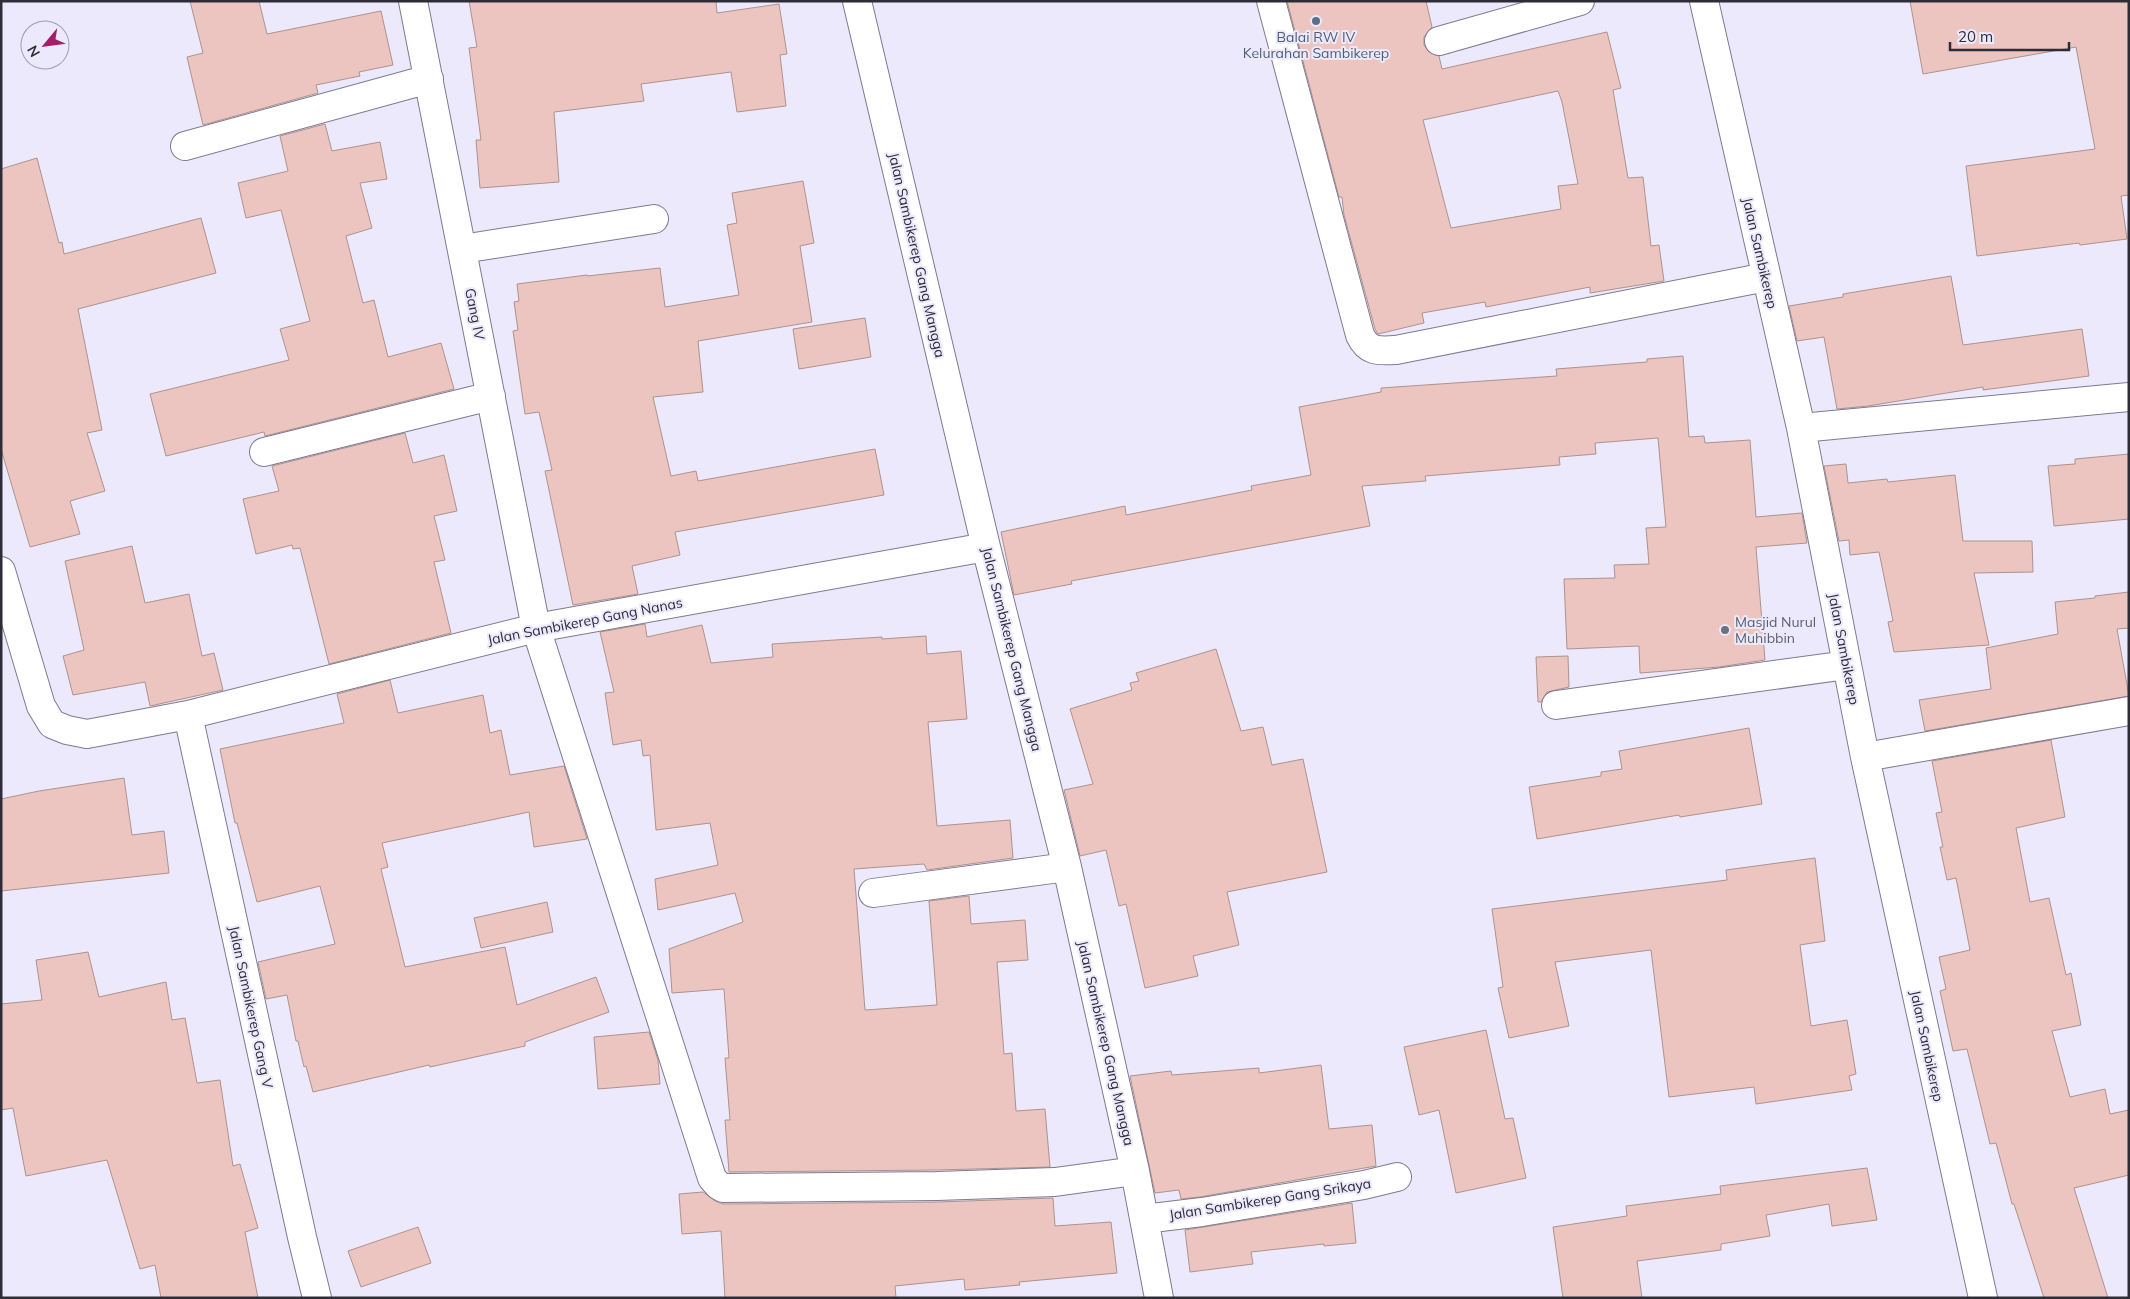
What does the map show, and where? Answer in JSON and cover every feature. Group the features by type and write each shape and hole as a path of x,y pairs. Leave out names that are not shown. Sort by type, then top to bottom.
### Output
{"street":[{"name":"Gang IV","path":"413,1 536,628 712,1178 718,1186 742,1188 937,1186 1055,1182 1135,1171"},
{"name":"Jalan Sambikerep Gang Mangga","path":"857,1 986,547 1067,867 1135,1171 1159,1298"},
{"path":"1270,1 1360,335 1365,345 1375,352 1396,350 1766,277"},
{"path":"1440,41 1580,1"},
{"name":"Jalan Sambikerep","path":"1704,1 1801,428 1866,757 1983,1298"},
{"path":"185,146 428,79"},
{"path":"462,249 654,219"},
{"path":"264,452 491,396"},
{"path":"1801,428 2129,397"},
{"name":"Jalan Sambikerep Gang Nanas","path":"1,571 41,706 52,724 67,730 87,734 188,716 536,628 986,547"},
{"path":"1556,704 1847,665"},
{"path":"1866,757 2129,711"},
{"name":"Jalan Sambikerep Gang V","path":"188,716 317,1298"},
{"path":"873,893 1067,867"},
{"name":"Jalan Sambikerep Gang Srikaya","path":"1144,1219 1202,1212 1364,1185 1397,1177"}],"building":[{"path":"190,1 259,1 267,34 381,11 393,65 359,72 360,76 316,85 318,93 203,125 187,57 203,53"},
{"path":"469,1 716,1 717,13 779,4 787,54 780,55 786,106 737,112 731,72 641,84 644,101 554,112 559,182 480,188 476,140 481,140 469,48 477,47"},
{"path":"1287,1 1426,1 1432,27 1424,37 1424,45 1429,52 1439,56 1442,69 1607,32 1621,88 1613,90 1628,178 1643,177 1651,246 1659,245 1664,281 1590,293 1590,287 1486,307 1485,302 1422,313 1424,323 1378,334 1375,329 1344,215 1342,197 1339,197","holes":["1558,91 1562,102 1578,184 1558,186 1561,209 1451,228 1423,120"]},
{"path":"1910,1 2129,1 2129,195 2121,196 2127,239 1977,256 1966,166 2095,149 2076,47 1923,74"},
{"path":"325,124 332,151 380,142 387,179 360,183 372,228 346,236 363,303 374,300 388,357 441,343 454,389 265,436 264,432 166,456 150,394 289,360 280,329 310,321 281,210 246,218 238,183 288,171 280,136"},
{"path":"37,158 59,243 62,242 64,254 201,218 216,273 78,309 102,430 87,433 105,491 70,501 80,534 30,547 1,449 1,169"},
{"path":"803,181 814,243 800,246 812,322 698,341 703,392 653,397 671,476 696,471 698,481 875,449 884,495 675,532 680,555 632,566 638,594 573,605 545,471 552,470 539,412 525,414 513,331 518,330 514,302 519,301 517,284 660,268 665,307 739,295 727,225 737,223 732,193"},
{"path":"1951,276 1963,345 2082,329 2089,376 1983,390 1983,387 1868,406 1837,409 1824,337 1797,341 1789,306 1843,297 1843,294"},
{"path":"865,318 871,357 799,369 793,329"},
{"path":"1683,356 1689,437 1704,436 1705,443 1750,440 1756,517 1802,513 1807,543 1756,547 1765,660 1719,667 1640,673 1639,646 1567,649 1564,579 1615,578 1614,565 1649,564 1646,528 1666,527 1658,438 1595,443 1596,454 1559,457 1560,465 1425,476 1426,481 1362,486 1370,526 1071,581 1072,584 1014,595 1001,532 1125,506 1126,515 1252,490 1251,486 1311,475 1299,407 1381,392 1381,388 1557,376 1556,369 1647,362 1647,359"},
{"path":"405,433 413,463 444,455 457,511 434,516 445,560 434,562 451,633 329,664 300,548 293,549 292,545 256,554 243,499 279,491 272,466"},
{"path":"2129,454 2129,519 2054,526 2048,466 2075,464 2075,459"},
{"path":"1846,464 1848,483 1887,479 1888,482 1955,475 1963,541 2032,541 2033,572 1974,573 1989,645 1894,652 1888,622 1893,621 1879,552 1850,555 1849,540 1839,541 1824,466"},
{"path":"132,546 145,603 189,594 202,656 214,653 223,690 150,706 145,682 73,695 63,656 84,650 65,561"},
{"path":"2129,592 2129,628 2117,629 2129,696 1925,731 1919,700 1991,689 1986,648 2058,634 2055,602"},
{"path":"645,624 647,637 702,625 711,663 773,657 772,644 882,637 882,639 926,636 927,654 961,651 967,719 928,722 937,826 1010,820 1013,858 927,870 924,864 854,869 865,1010 937,1005 929,901 969,896 971,924 1025,920 1028,960 997,962 1004,1054 1012,1053 1016,1111 1045,1109 1050,1167 729,1172 725,1120 730,1120 725,1058 729,1058 724,989 672,993 669,949 743,922 735,893 658,910 655,879 718,865 710,823 656,830 650,755 643,756 641,740 613,745 605,693 614,692 600,632"},
{"path":"1216,649 1241,731 1263,727 1272,765 1303,759 1327,872 1227,892 1239,945 1193,956 1198,976 1145,988 1126,904 1119,906 1106,850 1080,856 1064,790 1093,784 1070,709 1132,690 1130,683 1139,681 1136,673"},
{"path":"1568,656 1569,687 1547,692 1541,702 1538,702 1536,657"},
{"path":"390,680 398,713 483,695 490,733 501,730 510,775 564,766 587,839 534,847 529,812 382,843 388,867 381,869 405,967 505,947 517,1005 596,977 609,1012 525,1042 525,1046 430,1067 429,1065 313,1092 306,1066 304,1067 298,1041 296,1041 287,995 266,999 258,962 335,944 320,886 257,902 237,823 235,823 220,749 344,723 337,694"},
{"path":"1749,728 1762,804 1680,817 1679,815 1537,839 1529,787 1601,776 1601,772 1622,769 1619,751"},
{"path":"2051,740 2065,817 2016,828 2030,902 2049,898 2066,975 2071,973 2081,1025 2052,1031 2070,1097 2105,1089 2110,1114 2129,1110 2129,1175 2074,1188 2108,1298 2044,1298 2014,1204 2012,1204 1996,1143 1990,1144 1967,1049 1953,1051 1940,991 1946,989 1939,957 1970,950 1956,878 1947,880 1940,847 1943,847 1936,813 1942,812 1932,761"},
{"path":"124,778 132,835 164,831 169,873 1,891 1,799"},
{"path":"1815,858 1825,941 1800,945 1811,1026 1847,1020 1856,1074 1849,1076 1852,1090 1756,1104 1754,1087 1669,1097 1651,950 1555,962 1569,1026 1509,1038 1498,988 1503,987 1492,909 1727,880 1726,870"},
{"path":"547,902 553,932 481,948 474,918"},
{"path":"88,952 99,997 166,982 172,1020 185,1018 197,1083 220,1080 233,1166 240,1164 258,1228 245,1232 258,1298 161,1298 155,1265 140,1269 107,1160 26,1176 13,1108 1,1110 1,1004 42,1000 36,960"},
{"path":"1486,1030 1505,1119 1513,1118 1526,1178 1456,1193 1439,1110 1419,1115 1404,1047"},
{"path":"649,1032 658,1060 660,1084 598,1089 594,1037"},
{"path":"1321,1065 1329,1129 1372,1125 1376,1166 1200,1197 1181,1199 1179,1190 1155,1193 1130,1076 1171,1071 1172,1075 1259,1068 1259,1073"},
{"path":"1867,1168 1877,1220 1832,1226 1829,1204 1766,1215 1770,1236 1721,1244 1721,1250 1637,1261 1642,1298 1563,1298 1553,1227 1627,1216 1626,1206 1721,1194 1720,1186"},
{"path":"703,1192 715,1201 723,1204 937,1202 1053,1198 1055,1226 1111,1222 1117,1273 1019,1282 1020,1285 965,1290 964,1279 895,1286 896,1298 725,1298 721,1231 682,1234 679,1194"},
{"path":"1352,1203 1356,1243 1324,1246 1324,1244 1251,1252 1253,1264 1190,1272 1185,1230"},
{"path":"418,1227 431,1263 361,1287 348,1251"}],"place":[{"name":"Balai RW IV Kelurahan Sambikerep","path":"1316,21"},
{"name":"Masjid Nurul Muhibbin","path":"1725,630"}]}
